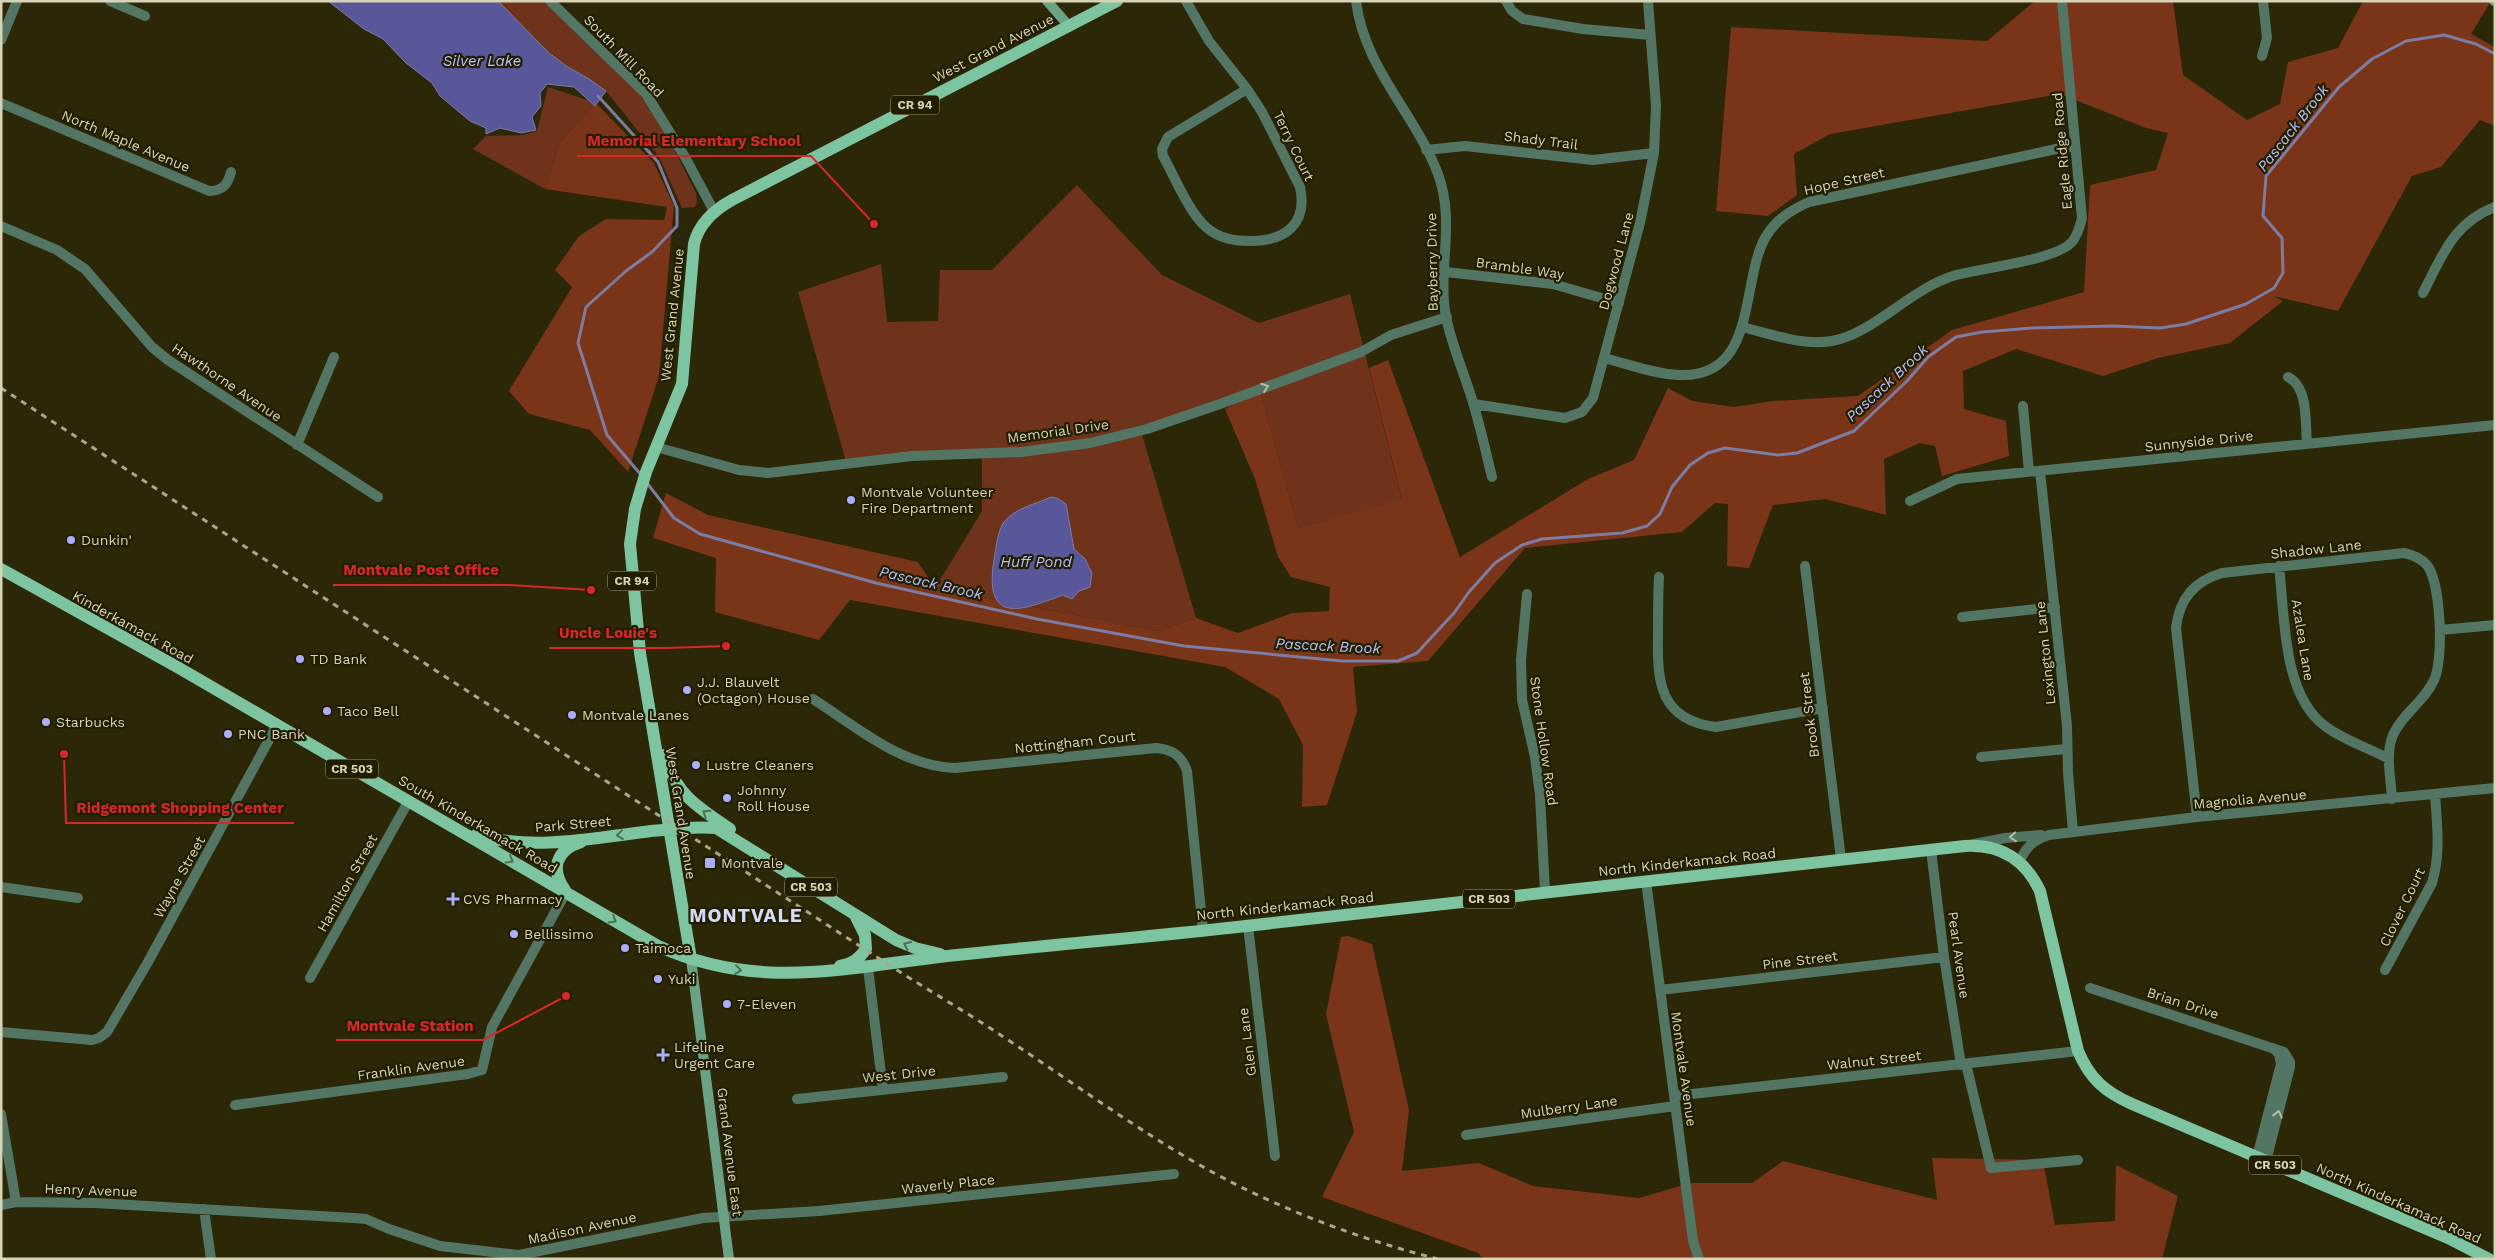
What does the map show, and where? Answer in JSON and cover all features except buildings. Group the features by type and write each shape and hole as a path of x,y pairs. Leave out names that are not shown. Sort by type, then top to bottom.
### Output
{"main road":[{"path":"1047,1 1069,26"},
{"name":"West Grand Avenue","path":"691,959 640,653 630,544 635,509 646,472 682,384 694,244 701,225 732,200 1116,1"},
{"name":"Kinderkamack Road","path":"1,569 251,710"},
{"name":"South Kinderkamack Road","path":"251,710 658,946 691,959"},
{"path":"655,742 661,749 668,768 682,793 691,802 733,831 742,844"},
{"name":"CR 503","path":"668,829 697,826 716,828 896,940 934,954 954,955"},
{"name":"Park Street","path":"452,827 477,836 536,844 668,829"},
{"path":"566,892 557,879 556,865 562,853 573,844 595,838"},
{"name":"North Kinderkamack Road","path":"691,959 732,970 759,972 808,972 868,968 954,955 1203,931 1965,846 1988,847 2009,854 2020,861 2034,879 2040,891 2078,1051 2090,1076 2108,1092 2448,1238 2489,1259"},
{"path":"855,915 865,935 868,968"},
{"path":"808,972 849,964 860,958 866,949"},
{"name":"Grand Avenue East","path":"691,959 730,1259"}],"street":[{"path":"1,40 18,1"},
{"path":"110,1 145,16"},
{"name":"South Mill Road","path":"550,1 646,94 685,157 715,213"},
{"name":"Terry Court","path":"1186,1 1209,41 1247,89 1271,128 1300,187 1302,197 1299,217 1294,225 1279,237 1269,241 1226,239 1207,228 1196,215 1163,156 1162,149 1168,137 1247,89"},
{"name":"Bayberry Drive","path":"1356,1 1359,22 1371,58 1426,150 1438,175 1445,204 1446,318 1474,404 1492,477"},
{"path":"1506,1 1512,11 1523,19 1583,29 1650,35"},
{"name":"Dogwood Lane","path":"1474,404 1556,418 1574,416 1588,406 1592,398 1646,200 1654,153 1656,106 1648,1"},
{"name":"Eagle Ridge Road","path":"1742,327 1804,342 1834,340 1858,331 1937,282 1955,276 2056,253 2064,249 2077,235 2082,218 2062,1"},
{"path":"2262,56 2267,38 2263,1"},
{"name":"North Maple Avenue","path":"1,104 210,191 218,190 227,184 231,172"},
{"name":"Hope Street","path":"1604,358 1669,374 1696,374 1713,367 1723,360 1738,340 1762,245 1775,224 1796,208 1809,202 2075,145"},
{"name":"Shady Trail","path":"1426,150 1465,146 1593,160 1654,153"},
{"path":"2423,293 2452,239 2460,228 2482,212 2495,207"},
{"name":"Hawthorne Avenue","path":"1,226 57,250 78,264 99,282 114,304 152,347 168,360 378,498"},
{"name":"Bramble Way","path":"1446,272 1545,283 1619,303"},
{"name":"Memorial Drive","path":"656,447 739,470 768,473 795,472 912,456 1021,452 1073,446 1124,436 1220,404 1361,352 1392,335 1446,318"},
{"path":"297,446 334,357"},
{"path":"2288,377 2298,385 2302,393 2307,444"},
{"path":"2023,406 2029,472"},
{"name":"Sunnyside Drive","path":"1910,501 1957,479 2495,425"},
{"name":"Lexington Lane","path":"2040,471 2067,726 2066,749 2073,832"},
{"name":"Shadow Lane","path":"2197,817 2176,628 2180,606 2192,589 2211,576 2279,566 2404,554 2413,555 2427,566 2432,573 2440,630 2441,660 2438,672 2428,691 2396,729 2390,747 2389,759 2392,799"},
{"name":"Brook Street","path":"1805,566 1841,860"},
{"name":"Azalea Lane","path":"2279,566 2291,672 2300,698 2309,711 2327,728 2389,759"},
{"path":"1659,577 1657,660 1659,682 1671,707 1681,716 1702,726 1716,727 1822,708"},
{"name":"Stone Hollow Road","path":"1527,594 1521,685 1540,795 1545,892"},
{"path":"1962,617 2055,607"},
{"path":"2440,630 2495,625"},
{"name":"Nottingham Court","path":"814,699 896,752 916,762 940,767 955,768 1156,748 1172,752 1179,757 1187,771 1203,931"},
{"name":"Wayne Street","path":"1,1032 81,1039 99,1038 107,1032 148,962 277,725"},
{"path":"1981,758 2066,749"},
{"name":"Magnolia Avenue","path":"2020,861 2026,848 2033,842 2049,835 2197,817 2495,788"},
{"name":"Clover Court","path":"2385,970 2432,883 2439,839 2435,794"},
{"name":"Hamilton Street","path":"310,978 408,802"},
{"path":"1965,846 2005,838 2062,834"},
{"name":"Pearl Avenue","path":"1931,850 1944,957 1964,1064 1991,1168 2078,1160"},
{"name":"Montvale Avenue","path":"1646,881 1693,1241 1699,1259"},
{"path":"1,887 78,898"},
{"name":"Franklin Avenue","path":"235,1105 468,1074 482,1070 492,1027 566,892"},
{"name":"Glen Lane","path":"1248,926 1275,1156"},
{"name":"Pine Street","path":"1660,990 1944,957"},
{"path":"868,968 883,1090"},
{"name":"Brian Drive","path":"2090,988 2268,1045 2280,1054 2281,1064 2262,1159"},
{"name":"Walnut Street","path":"1674,1101 2078,1051"},
{"name":"West Drive","path":"797,1099 1003,1077"},
{"name":"Mulberry Lane","path":"1466,1135 1674,1101"},
{"path":"1,1114 16,1202"},
{"name":"Waverly Place","path":"725,1217 819,1211 1174,1174"},
{"name":"Henry Avenue","path":"1,1205 16,1202 95,1203 179,1208"},
{"name":"Madison Avenue","path":"179,1208 366,1219 388,1230 440,1246 519,1255 703,1218 725,1217"},
{"path":"204,1209 210,1259"}],"shaded area":[{"path":"498,1 543,1 636,90 661,123 696,193 697,201 695,207 682,208 659,157 606,91 566,66 548,52"},
{"path":"2035,1 2173,1 2183,75 2247,120 2280,104 2288,62 2338,48 2363,1 2491,1 2471,34 2495,47 2495,126 2480,120 2441,167 2412,176 2338,311 2273,296 2283,301 2230,343 2158,358 2103,376 2016,349 1963,371 1964,409 2006,421 2009,456 1942,476 1935,446 1920,443 1884,459 1886,515 1825,499 1773,505 1749,568 1727,566 1728,504 1715,503 1682,532 1525,548 1428,661 1353,667 1357,712 1327,805 1302,807 1303,745 1279,699 1225,667 850,600 819,640 715,612 716,558 653,538 666,493 708,515 918,562 935,588 1158,631 1196,618 1238,633 1292,613 1329,611 1330,587 1291,577 1278,557 1255,479 1225,409 1260,391 1298,528 1402,499 1369,368 1388,360 1460,557 1588,479 1634,460 1668,388 1692,401 1734,407 1773,401 1858,396 1952,330 2084,292 2090,185 2156,170 2168,133 2146,128 2060,94 1830,134 1794,154 1797,195 1768,216 1716,211 1731,27 1987,41"},
{"path":"548,87 596,103 560,142 545,189 473,149 486,136 523,135 537,131"},
{"path":"596,103 654,163 674,206 659,376 628,472 590,430 529,414 509,391 572,287 555,270 579,236 606,219 664,220 667,207 545,189 560,142"},
{"path":"1077,185 1162,275 1259,323 1350,294 1402,500 1298,528 1260,391 1141,431 1196,618 1158,631 935,588 982,511 982,451 847,465 798,292 881,264 887,322 938,321 940,270 992,270"},
{"path":"1348,936 1372,944 1409,1110 1402,1171 1479,1163 1533,1186 1639,1198 1690,1183 1752,1183 1783,1161 1937,1200 1932,1158 2043,1160 2055,1225 2115,1221 2116,1165 2178,1196 2162,1259 1484,1259 1478,1253 1322,1197 1354,1132 1326,1014 1341,937"}],"water":[{"name":"Silver Lake","path":"328,1 498,1 548,52 566,66 606,91 595,106 574,87 547,84 540,93 541,106 532,117 536,130 521,133 500,128 486,134 486,128 470,121 440,96 432,83 406,63 383,39 364,29"},
{"name":"Huff Pond","path":"1051,497 1057,498 1066,504 1074,549 1085,559 1092,573 1090,587 1079,591 1072,599 1063,595 1023,608 1003,606 996,599 993,586 993,567 998,537 1002,526 1014,513"}],"waterway":[{"name":"Pascack Brook","path":"647,483 674,518 700,534 876,583 1037,619 1184,646 1342,661 1398,661 1417,653 1454,613 1469,592 1495,563 1522,545 1542,539 1622,533 1647,526 1660,514 1672,487 1690,465 1708,453 1725,448 1778,455 1797,453 1854,431 1907,381 1928,357 1956,337 1982,332 2032,328 2113,326 2160,328 2186,324 2246,304 2274,288 2283,273 2282,238 2263,216 2266,176 2339,87 2372,59 2406,41 2444,35 2476,44 2495,54"},
{"name":"Pascack Brook","path":"598,96 658,162 677,208 677,226 652,252 626,271 586,307 578,343 607,435 642,476"}],"railway":[{"path":"1,388 889,965 988,1027 1182,1155 1245,1189 1316,1220 1388,1245 1438,1259"}],"place":[{"name":"Memorial Elementary School","path":"874,224"},
{"name":"Montvale Volunteer Fire Department","path":"851,500"},
{"name":"Dunkin'","path":"71,540"},
{"name":"Montvale Post Office","path":"591,590"},
{"name":"Uncle Louie's","path":"726,646"},
{"name":"TD Bank","path":"300,659"},
{"name":"J.J. Blauvelt (Octagon) House","path":"687,690"},
{"name":"Taco Bell","path":"327,711"},
{"name":"Montvale Lanes","path":"572,715"},
{"name":"Starbucks","path":"46,722"},
{"name":"PNC Bank","path":"228,734"},
{"name":"Ridgemont Shopping Center","path":"64,754"},
{"name":"Lustre Cleaners","path":"696,765"},
{"name":"Johnny Roll House","path":"727,798"},
{"name":"Montvale","path":"710,863"},
{"name":"CVS Pharmacy","path":"453,899"},
{"name":"Bellissimo","path":"514,934"},
{"name":"Taimoca","path":"625,948"},
{"name":"Yuki","path":"658,979"},
{"name":"Montvale Station","path":"566,996"},
{"name":"7-Eleven","path":"727,1004"},
{"name":"Lifeline Urgent Care","path":"663,1055"}],"district":[{"name":"MONTVALE","path":"746,915"}]}
